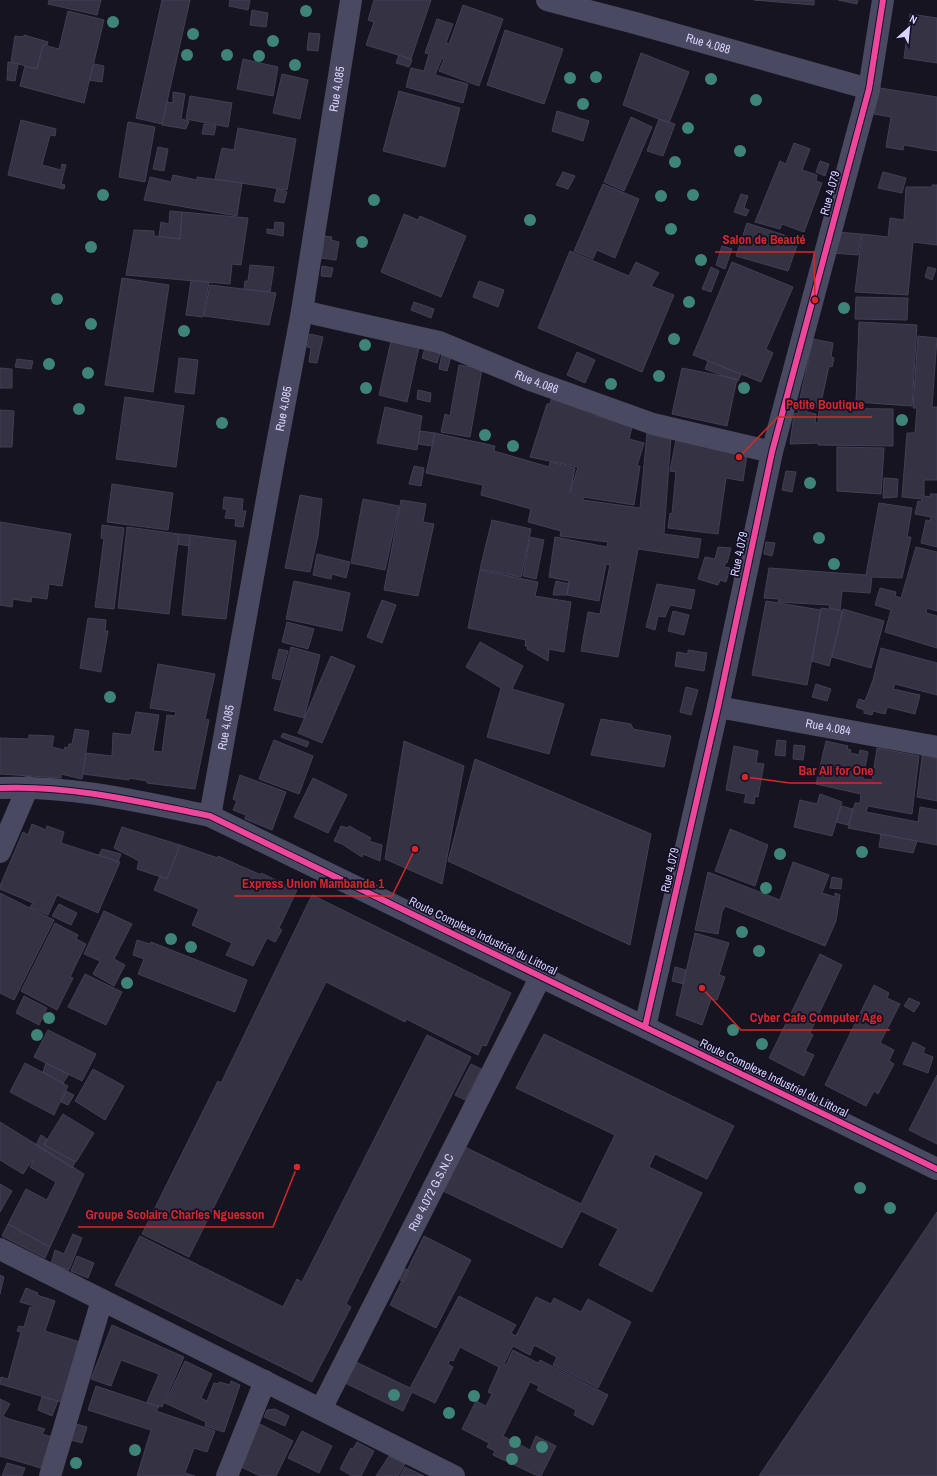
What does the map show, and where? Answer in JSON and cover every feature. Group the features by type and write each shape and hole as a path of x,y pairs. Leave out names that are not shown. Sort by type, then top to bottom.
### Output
{"street":[{"name":"Rue 4.085","path":"210,816 302,312 351,0"},
{"name":"Rue 4.088","path":"547,0 635,23 869,89"},
{"name":"Rue 4.079","path":"645,1027 718,707 772,452 869,89 882,0"},
{"name":"Rue 4.086","path":"302,312 439,342 533,381 653,424 772,452"},
{"name":"Rue 4.084","path":"718,707 937,747"},
{"name":"Route Complexe Industriel du Littoral","path":"0,788 28,786 106,794 210,816 937,1169"},
{"path":"0,852 28,786"},
{"name":"Rue 4.072 G.S.N.C","path":"321,1409 540,976"},
{"path":"0,1249 454,1476"},
{"path":"50,1476 102,1300"},
{"path":"227,1476 265,1381"}],"building":[{"path":"49,0 101,0 97,15 48,4"},
{"path":"162,0 190,0 162,124 136,118"},
{"path":"230,0 250,0 248,10 229,6"},
{"path":"374,0 431,0 411,59 366,45 374,22 368,20"},
{"path":"754,0 814,0 814,5"},
{"path":"838,0 858,0 857,4"},
{"path":"463,5 503,19 479,86 439,71 444,59 442,58 435,75 468,84 463,103 406,87 411,68 424,71 429,54 425,53 437,19 453,24 446,43 449,44"},
{"path":"252,10 268,13 266,27 250,25"},
{"path":"68,11 104,20 84,103 20,86 25,66 37,69 43,45 59,49"},
{"path":"910,14 937,18 937,63 904,58"},
{"path":"505,30 563,49 544,104 487,85"},
{"path":"309,33 320,34 318,51 307,50"},
{"path":"24,35 48,42 47,45 43,45 37,69 11,62 15,36 24,37"},
{"path":"641,53 689,72 669,123 623,105"},
{"path":"399,55 412,60 409,67 396,63"},
{"path":"243,59 278,67 273,96 237,89"},
{"path":"8,62 18,64 15,81 7,80"},
{"path":"94,64 104,66 102,82 89,80"},
{"path":"282,74 308,80 300,119 273,113"},
{"path":"880,88 937,97 937,151 904,145 903,150 886,147 891,117 874,114"},
{"path":"399,91 460,108 445,167 383,151"},
{"path":"173,92 185,94 181,119 189,121 186,129 162,125 167,102 173,103"},
{"path":"190,96 232,103 228,127 186,119"},
{"path":"557,111 589,121 583,141 552,131"},
{"path":"631,117 652,127 624,191 604,182"},
{"path":"659,119 675,124 663,156 647,151"},
{"path":"21,120 56,129 55,136 50,135 42,165 61,170 62,164 66,165 61,184 65,185 64,189 8,175"},
{"path":"128,122 155,127 145,182 119,177"},
{"path":"204,124 216,126 214,135 202,134"},
{"path":"238,128 296,139 287,190 215,179 222,148 234,150"},
{"path":"794,143 810,149 802,170 817,175 816,181 822,183 804,232 782,224 780,229 755,222 780,161 786,164"},
{"path":"158,147 168,149 164,171 153,169"},
{"path":"820,161 829,164 825,176 816,172"},
{"path":"563,172 575,176 568,189 556,185"},
{"path":"883,172 906,178 902,193 878,188"},
{"path":"173,175 197,180 197,177 242,183 237,216 144,200 150,177 171,182"},
{"path":"603,184 639,199 615,258 597,250 593,259 574,251"},
{"path":"932,185 937,185 937,245 913,242 908,295 855,292 862,234 888,237 890,218 904,220 906,187 932,187"},
{"path":"277,189 287,192 284,203 274,201"},
{"path":"741,194 748,196 744,208 749,210 746,216 734,212"},
{"path":"170,211 182,212 180,239 159,236 161,222 169,224"},
{"path":"182,212 248,218 241,265 232,264 230,284 126,275 134,230 154,231 154,236 180,239"},
{"path":"404,214 418,220 420,216 466,236 441,297 381,272"},
{"path":"275,222 284,223 283,236 267,233 267,229 274,230"},
{"path":"747,223 799,240 788,271 736,256"},
{"path":"836,232 861,234 858,255 832,253"},
{"path":"324,236 332,237 331,240 339,242 336,260 321,258"},
{"path":"722,246 732,249 725,269 716,265"},
{"path":"570,251 629,276 636,262 659,273 651,286 674,295 642,372 538,328"},
{"path":"732,262 793,287 766,349 773,353 761,382 693,355"},
{"path":"250,265 274,267 270,292 244,289 245,281 248,281"},
{"path":"322,266 333,268 331,277 321,276"},
{"path":"711,267 719,271 711,292 702,289"},
{"path":"928,267 936,269 932,280 925,277"},
{"path":"122,278 169,285 153,392 105,385"},
{"path":"191,280 209,282 203,317 186,315"},
{"path":"479,281 504,290 498,307 473,297"},
{"path":"210,285 276,293 269,325 204,316"},
{"path":"856,297 908,298 907,320 855,319"},
{"path":"414,302 434,309 431,318 411,310"},
{"path":"859,322 917,325 912,406 856,402"},
{"path":"310,334 323,337 317,363 309,362 311,348 307,347"},
{"path":"918,336 937,338 932,407 937,407 937,480 924,480 924,496 931,497 930,494 937,494 937,547 921,543 926,520 930,521 931,517 915,514 918,501 921,502 922,499 902,497 907,433 915,433 917,408 913,408"},
{"path":"813,339 833,343 831,357 834,358 832,367 829,366 820,407 798,407"},
{"path":"391,341 419,347 407,402 379,395"},
{"path":"426,345 441,350 437,363 422,358"},
{"path":"577,352 595,360 585,383 567,375"},
{"path":"442,354 451,356 447,371 439,369"},
{"path":"179,358 198,360 194,394 175,392"},
{"path":"17,359 33,361 31,369 15,367"},
{"path":"708,361 741,374 738,381 705,369"},
{"path":"459,365 482,369 470,437 441,432 445,414 450,416"},
{"path":"0,368 12,369 12,388 0,388"},
{"path":"682,368 737,379 727,426 672,414"},
{"path":"418,390 431,393 430,402 417,399"},
{"path":"553,394 589,409 587,413 632,427 629,439 644,443 637,466 640,466 634,505 583,497 583,500 640,508 647,433 671,436 664,534 701,539 698,558 638,549 618,657 581,651 588,612 600,614 610,565 606,564 599,601 567,595 569,581 549,577 555,537 607,547 608,542 560,536 561,531 528,522 531,509 481,495 483,485 426,473 435,433 495,446 494,451 549,467 550,462 575,468 570,493 578,467 530,457 547,404 550,404"},
{"path":"125,397 184,406 176,467 116,459"},
{"path":"385,407 422,416 417,450 377,443"},
{"path":"799,407 808,409 807,412 816,414 815,423 818,423 819,408 893,409 893,446 818,445 818,443 790,444 794,413 798,414"},
{"path":"0,410 14,411 12,447 0,447"},
{"path":"420,431 435,433 432,446 418,444"},
{"path":"677,435 747,454 743,481 726,478 718,534 668,528 670,513 672,514 676,472 670,471"},
{"path":"837,447 884,448 881,494 837,491"},
{"path":"414,466 424,468 421,486 409,484"},
{"path":"786,471 796,472 792,492 782,490"},
{"path":"884,478 898,479 897,497 883,498"},
{"path":"112,484 173,493 168,530 107,522"},
{"path":"300,495 322,499 318,536 310,572 285,568"},
{"path":"224,497 243,499 242,511 246,511 243,527 235,526 236,519 225,518 227,509 223,509"},
{"path":"363,499 399,506 385,570 351,563"},
{"path":"401,500 426,504 423,522 434,524 418,596 384,590"},
{"path":"879,503 912,508 907,537 911,537 902,578 872,577 870,593 842,591 840,610 829,608 830,605 778,602 779,599 764,598 769,568 866,575"},
{"path":"492,520 531,529 521,577 480,569"},
{"path":"0,522 71,534 62,586 49,584 47,599 32,597 31,602 13,599 12,607 0,605"},
{"path":"102,525 124,528 114,609 95,607 104,539 101,538"},
{"path":"127,527 179,534 169,614 118,608"},
{"path":"179,534 190,535 189,546 178,544"},
{"path":"190,535 236,541 226,619 182,615"},
{"path":"530,537 544,540 536,579 523,576"},
{"path":"766,542 775,543 772,556 764,554"},
{"path":"718,547 731,548 727,563 726,562 724,567 730,568 726,582 720,580 718,585 698,579 705,557 715,559"},
{"path":"916,547 937,552 937,611 927,608 926,613 937,616 937,648 885,632 891,610 875,605 880,588 896,592 895,596 901,598"},
{"path":"317,554 350,562 346,578 332,574 331,579 313,575"},
{"path":"480,570 538,582 535,596 571,602 564,652 549,649 548,661 527,649 528,646 525,646 526,640 468,628"},
{"path":"294,581 350,593 342,631 286,619"},
{"path":"556,581 569,584 567,595 553,595"},
{"path":"657,584 695,590 691,609 670,605 665,617 658,616 655,630 646,627"},
{"path":"382,600 396,605 382,643 367,637"},
{"path":"766,601 821,610 807,685 752,675"},
{"path":"821,608 843,611 829,666 812,661"},
{"path":"843,609 884,621 871,668 832,657"},
{"path":"673,611 689,615 684,635 668,631"},
{"path":"88,618 106,620 105,631 108,631 101,672 80,668"},
{"path":"287,622 314,629 308,649 282,642"},
{"path":"480,642 523,666 512,689 564,704 549,754 487,737 501,688 466,667"},
{"path":"291,647 320,655 304,718 274,710"},
{"path":"881,648 937,663 937,695 895,684 893,689 920,695 915,714 887,707 885,714 873,711 872,715 864,713 864,710 856,707 859,699 865,701 873,680"},
{"path":"279,649 288,651 280,680 272,678"},
{"path":"688,650 707,653 704,671 675,666 677,652 688,654"},
{"path":"331,656 355,666 322,743 298,733"},
{"path":"158,664 215,674 205,719 209,720 195,789 147,783 147,781 129,778 129,780 83,774 86,753 112,756 113,733 131,735 136,712 159,715 153,751 162,752 167,715 175,716 176,712 150,708"},
{"path":"816,684 831,689 827,701 812,697"},
{"path":"686,687 698,690 691,715 680,712"},
{"path":"601,719 631,724 633,729 671,736 664,767 591,755"},
{"path":"75,729 89,731 82,779 61,774 61,778 0,774 0,738 29,739 29,735 54,736 52,747 64,750 65,747 68,748 69,744 72,744"},
{"path":"283,733 309,742 307,747 281,737"},
{"path":"274,740 313,756 299,794 259,779"},
{"path":"777,740 786,741 785,756 775,755"},
{"path":"404,741 464,766 442,884 385,859"},
{"path":"826,741 848,746 847,749 851,750 850,753 859,755 860,750 868,752 863,779 872,780 877,748 919,756 912,814 868,806 866,812 918,822 920,807 937,810 937,845 848,828 855,803 860,803 861,794 816,784"},
{"path":"794,745 805,746 803,760 793,759"},
{"path":"734,746 758,751 756,763 764,764 758,797 755,796 754,804 744,802 746,794 726,790"},
{"path":"923,749 937,751 937,801 917,797"},
{"path":"475,759 651,834 630,945 448,861"},
{"path":"240,775 286,792 272,830 245,819 246,815 233,810 237,801 233,799"},
{"path":"313,778 347,795 328,833 294,817"},
{"path":"820,794 842,802 832,836 794,827 800,800 817,804"},
{"path":"841,806 853,809 848,825 836,822"},
{"path":"32,824 46,830 47,826 64,832 61,843 120,862 98,913 57,895 48,915 30,907 33,903 0,889 23,832 28,835"},
{"path":"341,826 348,828 349,826 371,838 369,841 382,845 380,861 363,854 362,857 342,844 334,841"},
{"path":"122,827 180,845 167,879 137,869 139,861 114,848"},
{"path":"730,829 768,845 755,886 715,871"},
{"path":"881,834 917,841 913,853 879,847"},
{"path":"180,845 218,858 218,856 261,875 261,873 297,890 279,928 282,930 275,942 267,938 253,966 226,955 232,943 192,925 199,909 154,890 160,876 167,879"},
{"path":"102,849 121,854 118,862 99,855"},
{"path":"793,862 829,875 822,893 835,897 835,893 840,895 836,921 825,946 725,906 722,912 718,934 695,930 708,872 780,900"},
{"path":"832,877 842,879 841,889 830,888"},
{"path":"0,893 54,920 14,1000 0,993"},
{"path":"312,895 511,993 486,1046 482,1045 478,1055 406,1019 405,1022 326,982 189,1257 142,1234 218,1081 221,1083"},
{"path":"59,904 77,913 71,925 52,916"},
{"path":"104,911 132,924 114,959 125,965 114,986 93,974 100,961 84,954"},
{"path":"55,923 78,935 76,939 86,944 70,977 73,978 57,1010 21,991"},
{"path":"695,933 729,943 719,975 725,977 717,1000 711,999 702,1025 676,1015"},
{"path":"137,940 150,944 151,942 247,980 235,1012 138,974 144,959 133,955"},
{"path":"820,954 842,965 810,1033 813,1035 805,1051 814,1055 804,1076 769,1058"},
{"path":"675,967 686,970 683,984 672,981"},
{"path":"85,974 122,992 106,1025 68,1007"},
{"path":"874,985 889,993 887,998 900,1004 880,1043 894,1050 889,1061 894,1064 878,1094 874,1091 866,1106 825,1085"},
{"path":"24,996 47,1008 39,1025 16,1013"},
{"path":"909,998 920,1003 914,1012 904,1006"},
{"path":"48,1030 96,1054 82,1081 34,1057"},
{"path":"544,1034 734,1126 707,1179 655,1154 649,1167 702,1193 652,1292 599,1265 618,1229 581,1211 562,1248 441,1190 463,1146 581,1204 615,1135 516,1088"},
{"path":"427,1035 471,1057 346,1304 351,1307 312,1382 115,1285 140,1236 283,1307 297,1279 302,1282"},
{"path":"913,1042 925,1048 923,1053 933,1057 928,1073 903,1064"},
{"path":"25,1063 68,1086 54,1115 10,1092"},
{"path":"46,1063 69,1074 63,1083 43,1072"},
{"path":"471,1064 481,1069 465,1100 455,1095"},
{"path":"93,1069 124,1086 105,1120 75,1101"},
{"path":"937,1075 937,1144 909,1130"},
{"path":"66,1091 74,1095 68,1105 61,1102"},
{"path":"63,1114 94,1133 76,1162 44,1145"},
{"path":"0,1122 84,1174 50,1247 8,1224 26,1189 47,1200 56,1182 30,1167 33,1160 23,1174 0,1160"},
{"path":"41,1135 47,1139 44,1145 75,1162 72,1168 36,1145"},
{"path":"0,1184 12,1191 0,1212"},
{"path":"937,1212 937,1476 759,1476"},
{"path":"8,1224 50,1247 45,1258 2,1236"},
{"path":"73,1234 82,1238 69,1270 51,1264 55,1250 64,1254"},
{"path":"424,1236 471,1260 436,1328 390,1305"},
{"path":"77,1256 94,1263 88,1278 71,1271"},
{"path":"402,1267 409,1271 404,1282 396,1278"},
{"path":"0,1275 4,1277 0,1294"},
{"path":"26,1288 38,1293 37,1295 55,1301 45,1331 83,1343 65,1403 0,1384 1,1377 8,1379 21,1332 17,1331 19,1326 24,1327 30,1307 33,1308 34,1306 20,1302"},
{"path":"459,1296 516,1325 511,1333 516,1336 536,1297 551,1304 554,1298 581,1312 588,1299 631,1322 598,1388 553,1365 557,1357 534,1345 530,1355 513,1346 504,1364 506,1365 513,1350 538,1363 540,1360 608,1395 593,1425 574,1415 576,1410 537,1390 539,1386 530,1382 503,1436 530,1450 536,1436 556,1446 541,1476 538,1476 493,1455 495,1451 487,1447 489,1443 462,1429 476,1401 486,1406 492,1394 488,1392 499,1367 460,1347 453,1361 450,1360 448,1364 453,1367 435,1403 412,1392 403,1411 343,1382 354,1361 410,1388"},
{"path":"112,1325 184,1357 162,1407 147,1402 159,1374 121,1360 111,1386 91,1379"},
{"path":"185,1361 212,1374 201,1398 207,1401 214,1383 219,1384 219,1382 230,1385 231,1381 240,1385 224,1432 205,1426 206,1422 165,1403"},
{"path":"96,1386 159,1407 156,1411 215,1431 207,1452 194,1448 185,1473 195,1476 137,1476 151,1430 88,1410"},
{"path":"42,1397 58,1401 52,1416 38,1410"},
{"path":"0,1399 10,1404 3,1416 45,1429 42,1434 52,1437 41,1468 0,1456"},
{"path":"275,1409 289,1416 285,1426 264,1417 267,1410"},
{"path":"76,1424 87,1427 82,1443 71,1440"},
{"path":"260,1424 293,1441 276,1476 260,1476 239,1466"},
{"path":"302,1431 332,1446 319,1473 288,1458"},
{"path":"357,1442 374,1451 361,1476 352,1476 340,1469 351,1448 353,1449"},
{"path":"389,1456 405,1464 398,1476 376,1476"},
{"path":"7,1463 25,1468 22,1476 2,1476"},
{"path":"405,1467 424,1476 400,1476"}],"cycle path":[{"path":"645,1027 718,707 772,452 869,89 883,0"},
{"path":"0,788 53,789 79,792 132,800 210,816 937,1169"}],"place":[{"name":"Salon de Beauté","path":"815,300"},
{"name":"Petite Boutique","path":"739,457"},
{"name":"Bar All for One","path":"745,777"},
{"name":"Express Union Mambanda 1","path":"415,849"},
{"name":"Cyber Cafe Computer Age","path":"702,988"},
{"name":"Groupe Scolaire Charles Nguesson","path":"297,1167"}]}
